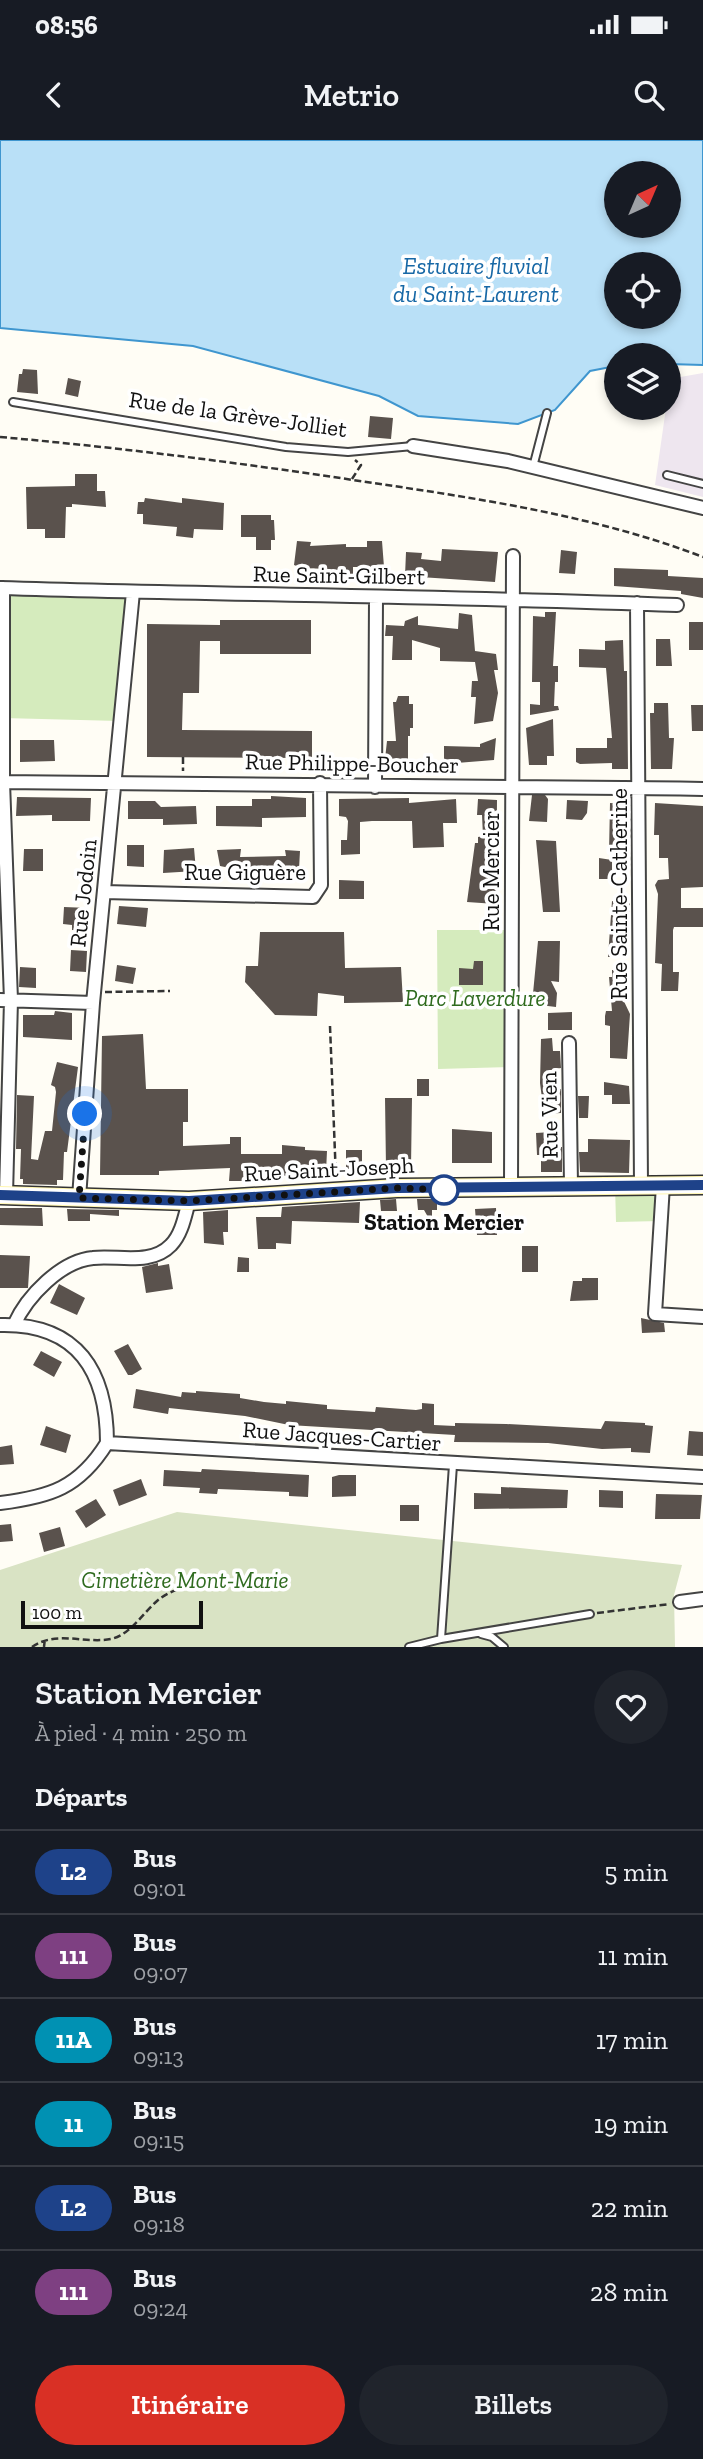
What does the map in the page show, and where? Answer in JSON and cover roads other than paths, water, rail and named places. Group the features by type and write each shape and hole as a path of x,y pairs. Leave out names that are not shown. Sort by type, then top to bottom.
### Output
{"street":[{"name":"Rue de la Grève-Jolliet","path":"413,446 533,467 703,508"},
{"name":"Rue Mercier","path":"512,1187 513,556"},
{"name":"Rue Saint-Gilbert","path":"1,588 376,598 513,598 677,605"},
{"path":"1,588 5,1000 3,1195"},
{"name":"Rue Jodoin","path":"79,1198 94,997 133,592"},
{"path":"375,787 376,598"},
{"name":"Rue Sainte-Catherine","path":"637,603 641,1185"},
{"name":"Rue Philippe-Boucher","path":"1,782 320,783 375,787 512,785 703,789"},
{"name":"Rue Giguère","path":"104,892 313,897 321,885 320,783"},
{"path":"5,1000 94,997"},
{"name":"Rue Vien","path":"569,1043 571,1186"},
{"path":"663,1185 655,1314 703,1317"},
{"name":"Rue Saint-Joseph","path":"3,1195 189,1201 397,1188 703,1185"},
{"path":"14,1325 28,1301 71,1265 97,1257 152,1256 170,1247 181,1227 189,1201"},
{"path":"0,1325 14,1325 59,1337 90,1362 107,1411 107,1443 94,1463 60,1490 41,1499 0,1503"},
{"name":"Rue Jacques-Cartier","path":"107,1443 145,1443 453,1465 703,1477"},
{"path":"680,1602 703,1599"}],"lane":[{"name":"Rue de la Grève-Jolliet","path":"13,402 286,447 348,453 413,446"},
{"path":"533,467 547,413"},
{"path":"667,475 703,484"},
{"path":"442,1639 453,1465"},
{"path":"410,1647 590,1614"},
{"path":"476,1633 492,1636 504,1647"}],"water":[{"name":"Estuaire fluvial du Saint-Laurent","path":"0,140 703,140 703,365 681,364 681,343 604,343 604,368 590,371 555,410 518,424 418,416 379,396 193,346 0,328"}],"place":[{"name":"Station Mercier","path":"444,1190"}],"park label":[{"name":"Parc Laverdure","path":"475,998"},
{"name":"Cimetière Mont-Marie","path":"185,1580"}]}
